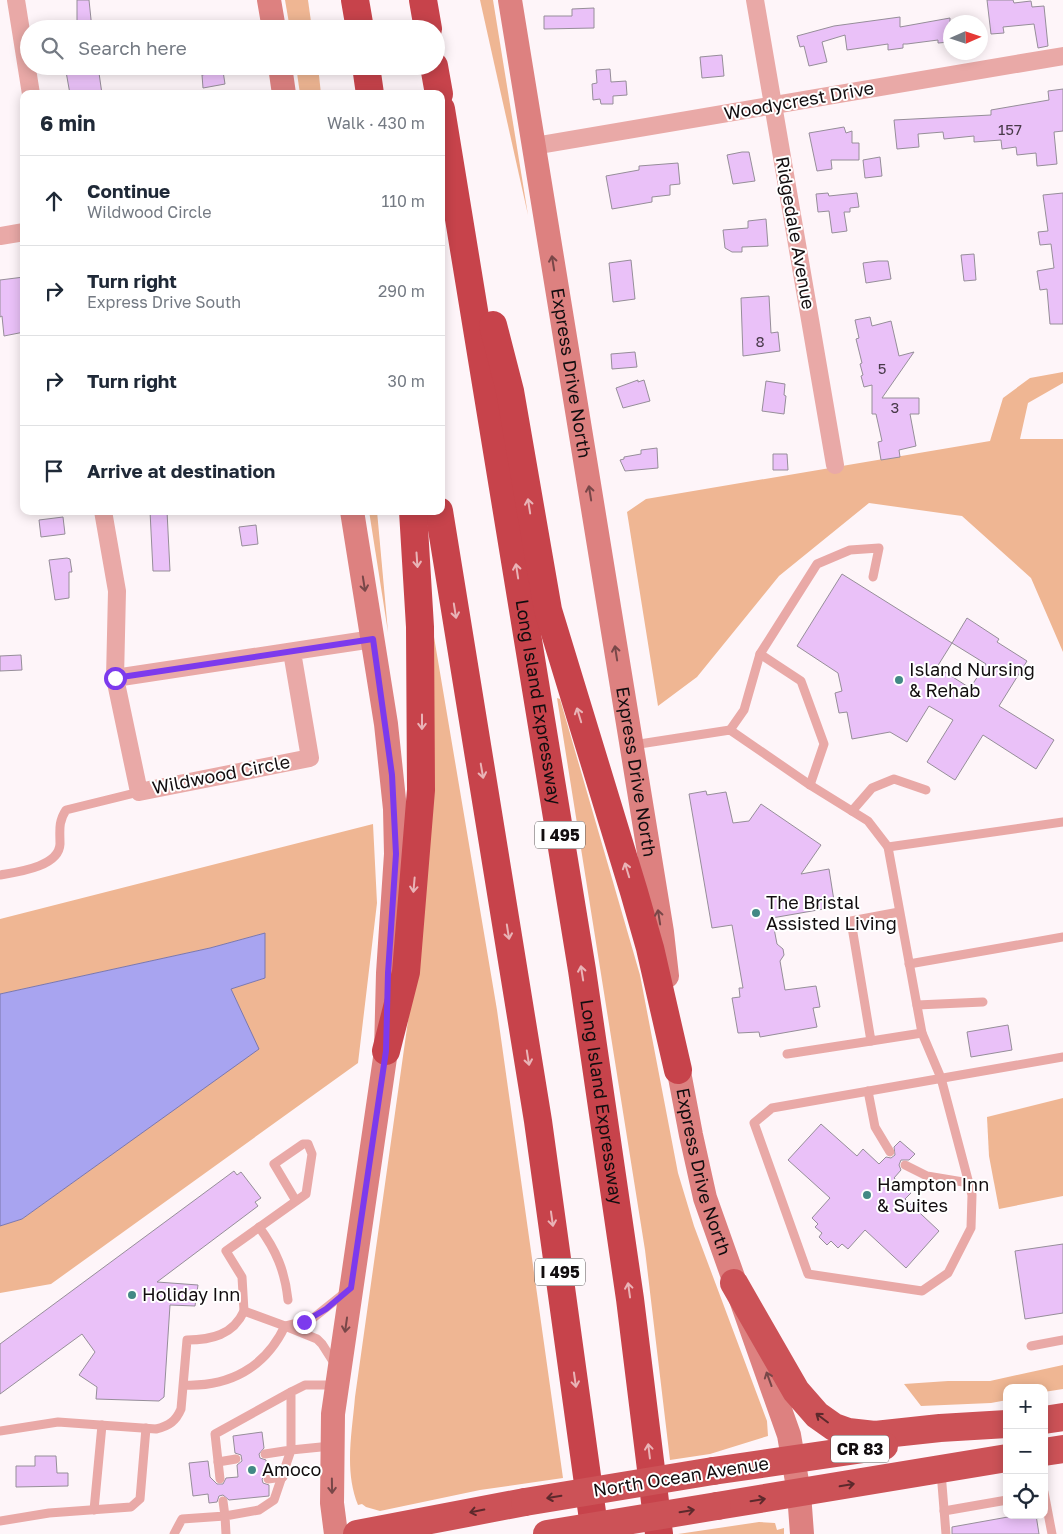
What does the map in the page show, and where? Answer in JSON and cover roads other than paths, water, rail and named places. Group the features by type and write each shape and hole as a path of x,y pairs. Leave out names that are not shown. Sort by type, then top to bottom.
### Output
{"highway":[{"path":"355,0 358,20"},
{"path":"423,0 426,20"},
{"path":"367,75 369,90"},
{"path":"436,75 438,90"},
{"name":"Long Island Expressway","path":"445,133 586,997 630,1299 659,1534"},
{"path":"446,139 510,391 548,610 639,911 678,1070"},
{"path":"386,1051 406,972 420,790 422,673 413,515"},
{"name":"I 495","path":"440,515 538,1121 595,1534"},
{"path":"734,1283 796,1391 812,1410 834,1427 855,1433 876,1435 1003,1425"},
{"path":"1048,1419 1063,1417"},
{"name":"North Ocean Avenue","path":"357,1534 525,1502 1003,1426"},
{"path":"1048,1451 1063,1449"},
{"name":"North Ocean Avenue","path":"548,1534 1003,1459"}],"main road":[{"path":"269,0 272,20"},
{"name":"Express Drive North","path":"510,0 662,932 678,1070 705,1198 789,1435 799,1493 802,1534"},
{"path":"281,75 283,90"},
{"path":"336,1534 332,1503 332,1446 338,1377 386,1051 388,973 394,899 395,809 386,724 353,515"}],"street":[{"path":"16,0 20,25"},
{"name":"Ridgedale Avenue","path":"755,0 834,465"},
{"name":"Woodycrest Drive","path":"534,146 1063,56"},
{"path":"28,75 30,90"},
{"path":"0,236 20,233"},
{"name":"Wildwood Circle","path":"104,515 117,591 115,678 139,792 310,758 292,652"},
{"path":"115,678 373,639"}],"lane":[{"path":"730,730 744,710 760,654 817,564 850,550 879,548 874,577"},
{"path":"760,654 801,681 824,744 810,785"},
{"path":"630,745 730,730 810,785 868,821 888,847 922,1033 941,1078 972,1195 971,1228 948,1273 922,1291 808,1274 754,1123 772,1108 941,1078 1063,1057"},
{"path":"852,811 872,788 894,779 926,790"},
{"path":"0,874 42,864 55,858 60,847 60,818 66,810 139,792"},
{"path":"888,847 1063,822"},
{"path":"871,1041 851,921 899,912"},
{"path":"909,964 1063,937"},
{"path":"917,1005 983,1002"},
{"path":"787,1054 922,1033"},
{"path":"868,1091 875,1128 890,1152"},
{"path":"0,1431 58,1422 146,1428 165,1427 177,1417 184,1385 187,1340 215,1338 240,1320 244,1311 242,1277 226,1251 306,1194 312,1154 308,1144 303,1144 274,1164 296,1201"},
{"path":"905,1166 927,1176 969,1183"},
{"path":"259,1227 275,1250 282,1266 288,1300"},
{"path":"184,1385 215,1384 246,1372 260,1362 272,1349 285,1326 312,1319 351,1288"},
{"path":"220,1479 214,1434 305,1385 338,1377 322,1344 285,1326 244,1311"},
{"path":"1032,1346 1063,1340"},
{"path":"174,1534 182,1519 225,1516 259,1510 274,1500 291,1450 291,1392"},
{"path":"94,1510 102,1425"},
{"path":"0,1521 48,1513 131,1507 140,1499 146,1428"},
{"path":"265,1454 332,1446"},
{"path":"218,1462 236,1459"},
{"path":"941,1469 946,1534"},
{"path":"268,1480 283,1477"},
{"path":"223,1501 226,1534"},
{"path":"944,1511 1003,1501"},
{"path":"1048,1514 1052,1534"}],"place":[{"name":"Island Nursing & Rehab","path":"899,680"},
{"name":"The Bristal Assisted Living","path":"756,913"},
{"name":"Hampton Inn & Suites","path":"867,1195"},
{"name":"Holiday Inn","path":"132,1295"},
{"name":"Amoco","path":"252,1470"}]}
